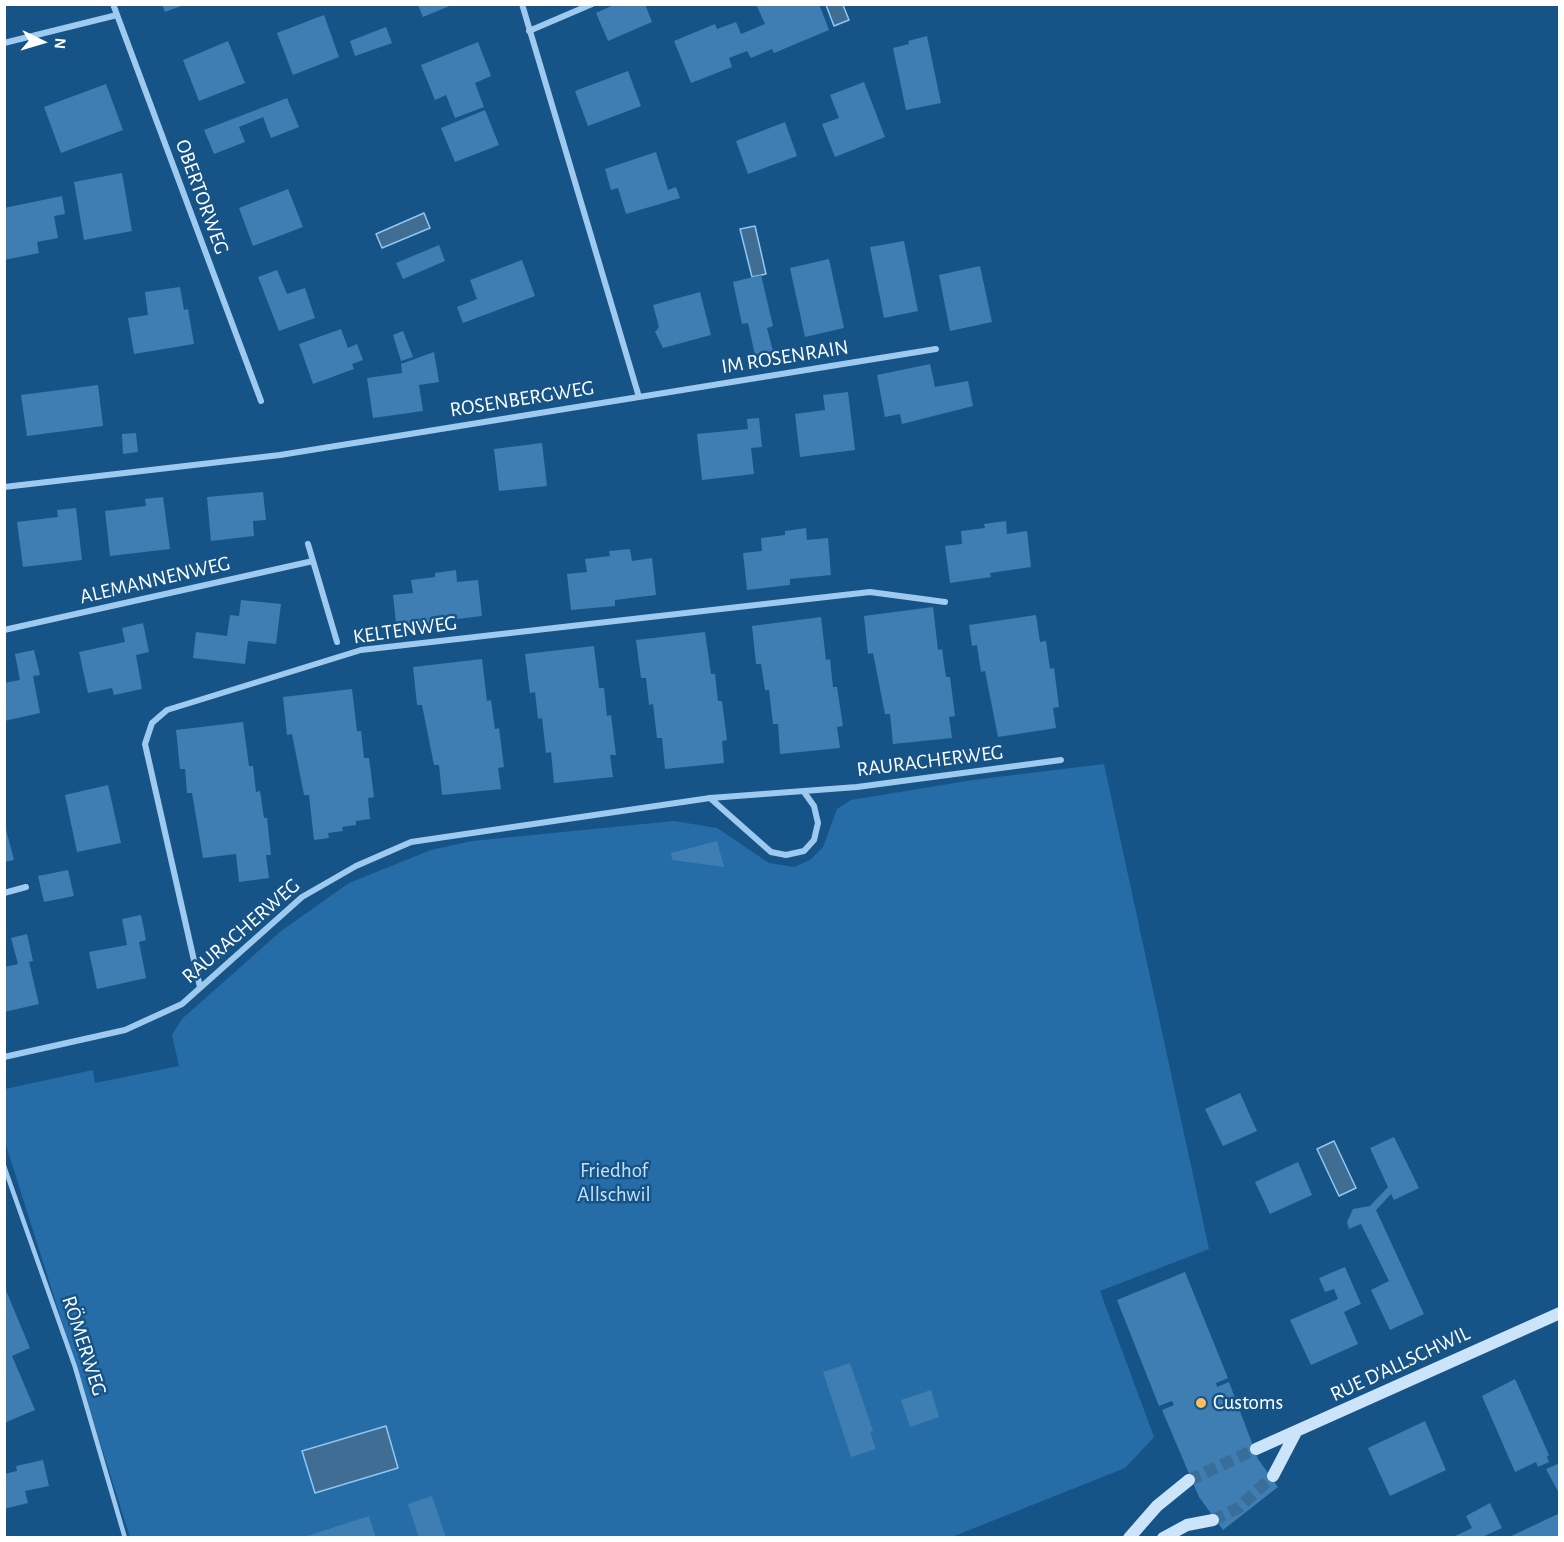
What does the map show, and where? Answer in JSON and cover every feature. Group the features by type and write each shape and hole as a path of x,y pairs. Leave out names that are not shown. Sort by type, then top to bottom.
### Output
{"main road":[{"name":"RUE D'ALLSCHWIL","path":"1256,1449 1295,1434 1560,1313"},
{"path":"1273,1476 1295,1434"},
{"path":"1129,1538 1157,1506 1189,1480"},
{"path":"1162,1538 1187,1525 1213,1520"}],"street":[{"name":"OBERTORWEG","path":"113,4 261,401"},
{"path":"522,4 639,397"},
{"path":"529,31 592,4"},
{"path":"4,43 117,15"},
{"name":"IM ROSENRAIN","path":"639,397 936,349"},
{"name":"ROSENBERGWEG","path":"4,487 280,455 639,397"},
{"path":"308,544 336,642"},
{"name":"ALEMANNENWEG","path":"4,630 313,561"},
{"name":"KELTENWEG","path":"200,987 144,744 152,723 167,710 361,650 870,592 945,603"},
{"name":"RAURACHERWEG","path":"4,1057 125,1030 182,1004 302,897 356,866 411,842 710,798 804,792 1061,760"},
{"path":"710,798 771,852 786,855 804,851 814,840 818,823 814,806 804,792"},
{"path":"4,893 26,887"}],"lane":[{"name":"RÖMERWEG","path":"4,1167 75,1367 125,1538"}],"green space":[{"name":"Friedhof Allschwil","path":"1104,764 1209,1249 1100,1291 1154,1437 1125,1468 952,1537 130,1537 5,1142 5,1089 93,1070 95,1083 179,1066 172,1035 182,1019 281,931 349,883 431,850 472,841 674,821 717,828 769,863 794,867 810,860 823,847 837,809 851,800 973,780"}],"shaded area":[{"path":"826,5 843,5 849,20 834,26"},
{"path":"424,213 430,228 382,248 376,234"},
{"path":"755,226 766,274 752,277 740,229"},
{"path":"1334,1141 1356,1188 1339,1196 1317,1149"},
{"path":"386,1426 398,1468 315,1493 302,1451"}],"building":[{"path":"162,4 184,4 184,5 165,12"},
{"path":"616,4 645,4 652,22 608,41 596,13"},
{"path":"756,4 819,4 829,30 774,53 772,49 751,58 747,51 729,58 732,67 691,83 674,41 715,24 717,29 736,22 741,34 765,24"},
{"path":"418,5 452,5 423,17"},
{"path":"324,15 339,57 293,75 277,33"},
{"path":"386,27 392,43 355,56 350,41"},
{"path":"927,36 941,103 906,110 893,48"},
{"path":"228,41 245,83 199,101 183,60"},
{"path":"478,42 491,76 475,83 484,107 455,118 446,95 435,100 421,65"},
{"path":"628,71 641,106 588,126 575,91"},
{"path":"864,82 885,137 835,157 822,124 839,118 830,95"},
{"path":"106,84 123,130 61,153 44,107"},
{"path":"287,98 299,127 271,138 263,117 239,127 245,142 214,154 204,130"},
{"path":"485,110 499,145 455,162 441,128"},
{"path":"785,122 797,156 748,174 736,141"},
{"path":"656,152 668,190 676,187 680,198 626,214 618,188 611,190 605,169"},
{"path":"122,173 132,231 84,240 74,182"},
{"path":"288,189 303,227 253,246 239,208"},
{"path":"62,196 65,214 54,216 58,238 37,242 39,253 4,260 4,208"},
{"path":"904,241 918,311 884,318 870,247"},
{"path":"439,245 445,261 403,279 396,263"},
{"path":"829,259 844,328 805,337 790,268"},
{"path":"522,260 535,296 463,323 457,307 477,299 470,280"},
{"path":"980,266 992,322 950,331 939,275"},
{"path":"277,270 287,294 305,288 315,318 279,331 258,277"},
{"path":"761,275 773,326 767,328 773,351 755,355 748,323 742,324 733,282"},
{"path":"180,287 184,310 188,309 194,344 134,354 128,318 148,315 145,292"},
{"path":"700,292 711,335 663,348 655,332 659,327 653,305"},
{"path":"341,329 348,348 357,344 363,360 352,364 354,369 313,384 299,344"},
{"path":"403,331 413,357 401,361 393,335"},
{"path":"434,352 439,382 419,385 423,411 373,418 367,378 402,373 401,364"},
{"path":"930,364 935,387 968,381 973,406 902,424 900,414 885,417 877,375"},
{"path":"98,385 103,426 27,436 21,395"},
{"path":"848,392 855,450 800,457 795,414 825,410 823,395"},
{"path":"759,418 762,447 751,448 754,474 702,480 697,434 748,429 747,419"},
{"path":"136,433 138,452 123,454 122,434"},
{"path":"542,443 547,486 499,491 494,449"},
{"path":"263,492 266,520 253,521 254,536 211,541 207,497"},
{"path":"163,497 170,549 110,556 105,511 146,506 145,499"},
{"path":"76,508 82,560 23,567 17,522 58,517 57,510"},
{"path":"1006,521 1007,534 1027,531 1031,567 990,573 991,577 950,583 945,546 962,544 961,531 985,528 984,524"},
{"path":"806,528 807,540 828,538 831,575 790,579 790,585 747,590 743,553 762,551 761,538 785,535 785,531"},
{"path":"630,549 632,561 652,558 656,595 615,600 615,606 571,610 567,574 587,572 585,559 610,556 609,551"},
{"path":"456,570 457,582 478,580 482,616 440,621 441,627 397,632 393,595 413,593 411,580 435,577 435,573"},
{"path":"241,600 281,604 276,644 248,641 245,664 193,658 196,632 227,636 230,615 239,616"},
{"path":"933,607 938,650 942,649 946,677 950,677 955,716 949,717 952,738 893,744 890,714 885,714 873,653 868,654 864,616"},
{"path":"1036,615 1040,642 1046,641 1050,669 1054,668 1059,707 1053,708 1056,728 998,737 985,671 981,672 977,645 972,646 969,625"},
{"path":"821,617 826,660 830,659 833,687 837,687 843,726 837,727 840,748 780,754 778,724 773,724 769,690 765,690 761,664 756,664 752,626"},
{"path":"143,623 149,652 136,655 142,689 114,695 112,688 88,693 79,652 125,642 122,628"},
{"path":"705,632 711,674 715,674 718,701 722,701 727,740 722,741 724,763 665,769 662,738 657,738 653,704 649,705 646,678 641,678 636,640"},
{"path":"594,646 599,688 604,688 607,716 611,715 616,755 610,755 613,777 554,783 551,752 546,753 542,718 538,719 535,692 530,693 525,654"},
{"path":"34,650 40,675 33,676 40,713 4,721 4,683 20,680 15,654"},
{"path":"482,659 487,701 491,700 495,729 499,728 504,767 498,768 501,789 442,795 439,765 434,765 422,705 417,705 413,667"},
{"path":"352,689 357,731 361,731 364,758 369,758 374,797 368,798 370,819 356,821 356,825 342,827 343,831 328,833 329,838 314,840 309,795 304,795 292,734 287,735 283,697"},
{"path":"243,722 249,766 253,766 256,792 260,791 264,818 267,818 271,855 266,855 269,878 239,882 236,854 203,858 192,793 187,793 185,769 180,769 176,730"},
{"path":"108,785 121,843 77,852 65,795"},
{"path":"4,822 14,860 4,862"},
{"path":"717,841 724,867 672,860 671,853"},
{"path":"68,870 74,896 44,902 38,876"},
{"path":"141,915 146,940 139,942 146,978 97,989 89,952 127,945 122,919"},
{"path":"27,934 33,961 29,962 39,1004 4,1012 4,967 18,964 11,938"},
{"path":"1240,1093 1257,1131 1223,1146 1205,1109"},
{"path":"1394,1137 1419,1188 1394,1200 1391,1194 1376,1210 1424,1314 1390,1330 1371,1290 1389,1281 1361,1224 1349,1229 1347,1222 1353,1209 1370,1206 1388,1187 1370,1148"},
{"path":"1298,1162 1312,1195 1270,1214 1255,1182"},
{"path":"1345,1267 1361,1304 1344,1312 1358,1344 1311,1365 1290,1320 1338,1299 1334,1289 1325,1292 1319,1278"},
{"path":"1185,1272 1228,1378 1216,1383 1217,1387 1229,1382 1258,1459 1278,1487 1223,1530 1199,1497 1162,1410 1174,1405 1172,1401 1159,1406 1117,1300"},
{"path":"4,1286 30,1348 12,1356 35,1410 4,1423"},
{"path":"850,1363 873,1431 870,1432 876,1449 851,1457 823,1372"},
{"path":"1515,1379 1549,1455 1547,1457 1549,1462 1538,1467 1536,1462 1515,1472 1482,1396"},
{"path":"931,1390 939,1417 910,1427 901,1400"},
{"path":"1425,1421 1446,1470 1390,1496 1368,1448"},
{"path":"43,1460 49,1486 25,1491 28,1503 4,1509 4,1474 17,1471 16,1466"},
{"path":"1560,1463 1560,1495 1546,1469"},
{"path":"432,1496 446,1538 419,1538 408,1504"},
{"path":"1490,1503 1502,1528 1480,1538 1451,1538 1472,1528 1466,1516"},
{"path":"1560,1513 1560,1538 1507,1538"},
{"path":"369,1516 376,1538 308,1538 307,1536"}],"tunnel":[{"path":"1189,1480 1256,1449"},
{"path":"1213,1520 1238,1508 1273,1476"}],"place":[{"name":"Customs","path":"1201,1403"}]}
